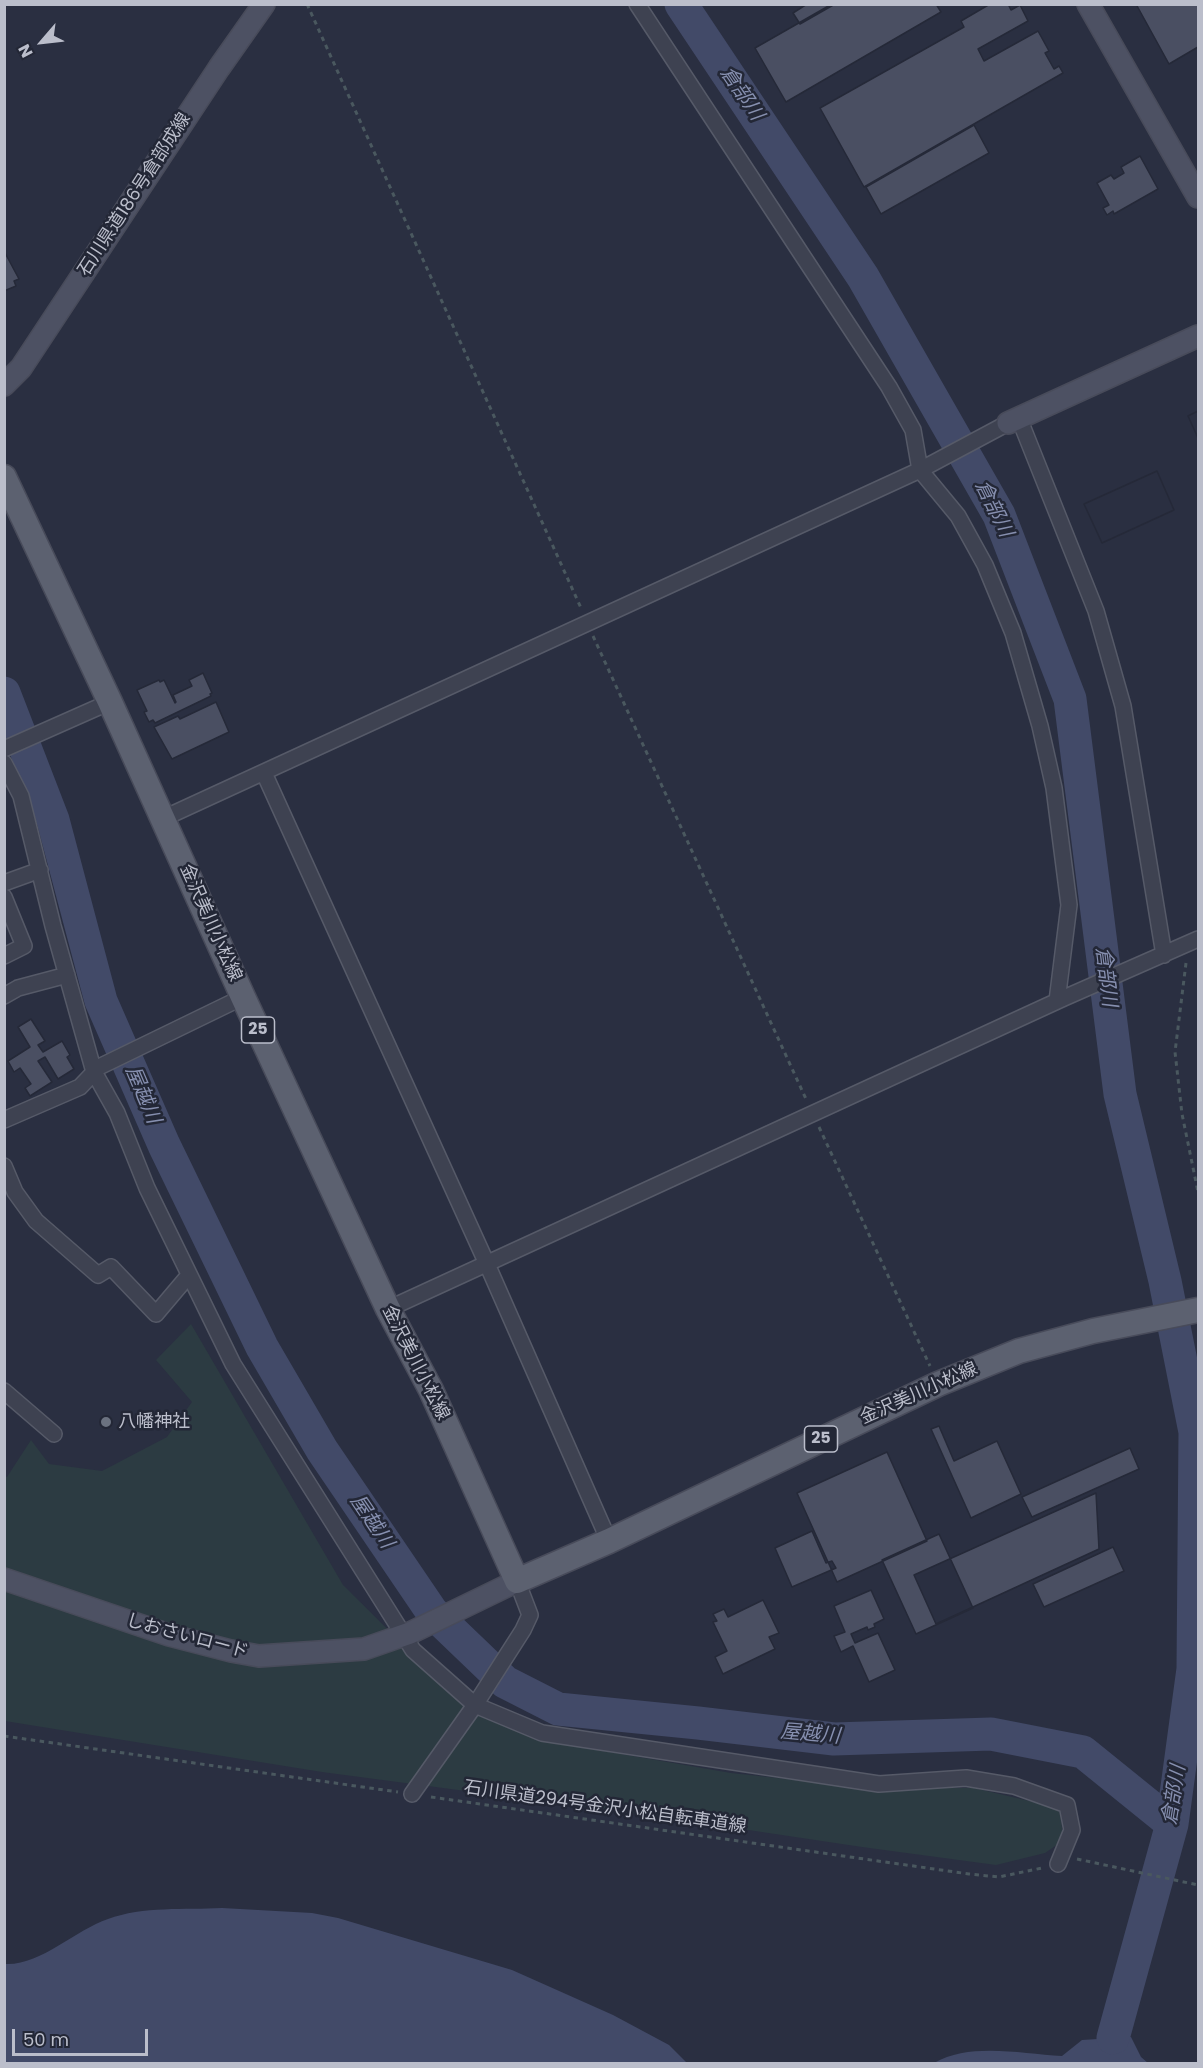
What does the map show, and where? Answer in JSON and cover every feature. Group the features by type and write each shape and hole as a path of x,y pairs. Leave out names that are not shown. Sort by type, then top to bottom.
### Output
{"main road":[{"name":"金沢美川小松線","path":"4,477 164,818 243,997 388,1310 431,1390 517,1581 609,1540 938,1384 1019,1351 1093,1331 1198,1310"}],"street":[{"name":"石川県道186号倉部成線","path":"4,384 21,368 219,68 264,4"},
{"path":"637,4 889,387 914,429 927,467 985,565 1013,633 1040,726 1054,788 1069,905 1061,999"},
{"path":"1088,4 1198,197"},
{"path":"164,818 927,467 1014,421 1198,336"},
{"path":"1014,421 1096,611 1123,706 1164,955"},
{"path":"110,702 5,753 21,796 67,975 96,1069 117,1113 147,1188 233,1365 406,1634 412,1650 478,1701 542,1733 879,1784 966,1778 1014,1786 1067,1804 1072,1830 1058,1864"},
{"path":"264,773 488,1264 609,1540"},
{"path":"4,883 40,870"},
{"path":"4,897 24,946 4,956"},
{"path":"388,1310 1061,999 1198,939"},
{"path":"4,996 18,988 67,975"},
{"path":"4,1120 80,1087 96,1069 243,997"},
{"path":"4,1166 15,1192 36,1221 98,1275 111,1267 156,1314 189,1275"},
{"path":"4,1391 54,1434"},
{"name":"しおさいロード","path":"4,1579 169,1635 259,1656 364,1649 406,1634 517,1581"},
{"path":"412,1794 478,1701 523,1630 530,1615 517,1581"}],"path":[{"path":"307,4 587,623 938,1384"},
{"path":"1187,957 1175,1052 1182,1114 1198,1192"},
{"name":"石川県道294号金沢小松自転車道線","path":"4,1736 969,1874 999,1877 1080,1859 1198,1885"}],"shaded area":[{"path":"191,1324 343,1585 456,1697 540,1740 731,1773 871,1788 974,1788 1059,1808 1064,1840 1045,1853 996,1865 655,1816 322,1772 5,1721 5,1476 7,1477 31,1440 49,1464 102,1471 167,1437 192,1402 156,1360"}],"water":[{"path":"222,1908 312,1913 338,1918 512,1970 613,2015 669,2045 687,2063 5,2063 5,1964 18,1963 44,1954 96,1924 121,1915 164,1909"},
{"path":"1131,2037 1141,2057 1148,2063 934,2063 948,2057 980,2051 1062,2056 1082,2040"}],"building":[{"path":"807,4 835,4 800,24 793,13"},
{"path":"832,4 936,4 941,12 786,102 755,48"},
{"path":"990,4 1008,4 1011,10 1020,5 1028,21 978,49 984,61 1038,31 1049,51 1045,53 1054,69 1059,66 1063,73 864,187 820,108 964,27 961,21"},
{"path":"1136,4 1198,4 1198,47 1169,64"},
{"path":"974,125 989,153 881,214 866,187"},
{"path":"1140,156 1158,189 1114,214 1113,211 1107,215 1103,208 1109,205 1097,183 1111,175 1114,179 1124,173 1121,167"},
{"path":"4,251 19,279 14,281 16,286 4,291"},
{"path":"1198,411 1198,438 1188,416"},
{"path":"1198,411 1198,438 1188,416"},
{"path":"1157,471 1174,510 1102,543 1084,504"},
{"path":"1157,471 1174,510 1102,543 1084,504"},
{"path":"203,673 212,693 211,696 155,723 153,720 149,722 144,712 147,711 137,690 164,680 175,703 173,695 192,686 189,680"},
{"path":"216,702 229,732 172,759 154,727 178,716 180,719"},
{"path":"31,1019 45,1041 38,1045 43,1052 62,1041 70,1055 67,1057 74,1069 58,1079 45,1057 38,1061 52,1082 30,1096 25,1088 31,1084 20,1068 14,1072 8,1061 30,1047 18,1027"},
{"path":"939,1426 954,1461 997,1441 1021,1494 971,1518 931,1429"},
{"path":"1130,1448 1139,1469 1032,1517 1022,1497"},
{"path":"887,1452 927,1541 837,1582 797,1493"},
{"path":"1096,1493 1099,1549 936,1624 914,1575"},
{"path":"812,1531 826,1563 832,1561 836,1568 792,1587 775,1548"},
{"path":"939,1534 973,1608 916,1634 882,1560"},
{"path":"1113,1547 1124,1571 1044,1607 1033,1584"},
{"path":"871,1590 884,1619 874,1624 875,1627 868,1630 867,1627 851,1634 855,1643 878,1633 895,1670 869,1682 853,1646 841,1652 834,1636 845,1632 834,1606"},
{"path":"763,1600 779,1633 769,1637 775,1649 723,1674 715,1657 727,1651 713,1622 717,1621 713,1614 724,1609 728,1617"}],"waterway":[{"name":"倉部川","path":"681,4 863,277 999,515 1070,699 1120,1094 1165,1281 1195,1432 1193,1669 1172,1824 1113,2038"},
{"name":"屋越川","path":"4,693 53,820 101,1001 164,1145 262,1347 322,1450 432,1612 505,1682 558,1709 834,1739 991,1734 1083,1752 1172,1824"}],"place":[{"name":"八幡神社","path":"106,1422"}]}
